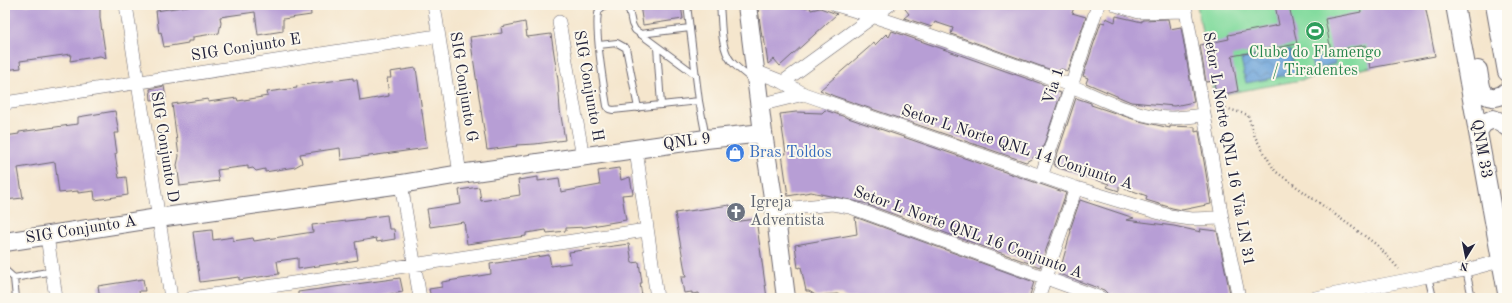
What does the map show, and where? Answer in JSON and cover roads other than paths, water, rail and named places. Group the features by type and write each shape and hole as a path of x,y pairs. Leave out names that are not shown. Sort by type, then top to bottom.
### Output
{"street":[{"path":"126,5 137,82"},
{"name":"SIG Conjunto G","path":"434,5 437,36 460,174"},
{"path":"747,5 759,105 775,210 786,298"},
{"path":"836,5 873,16 1072,85 1123,108 1153,116 1171,118 1204,115"},
{"path":"783,82 889,5"},
{"name":"Via 1","path":"1041,177 1098,5"},
{"path":"1116,5 1139,12 1186,8"},
{"name":"QNM 33","path":"1455,5 1500,261 1507,293"},
{"path":"1459,5 1470,28 1482,89 1491,97 1501,96 1507,91"},
{"path":"1495,5 1507,72"},
{"name":"Setor L Norte QNL 16 Via LN 31","path":"1186,8 1222,218 1239,298"},
{"name":"SIG Conjunto H","path":"560,22 583,157"},
{"name":"SIG Conjunto E","path":"5,103 437,36"},
{"name":"Setor L Norte QNL 14 Conjunto A","path":"756,77 783,82 804,94 1076,188 1170,216 1191,219 1222,218"},
{"name":"SIG Conjunto D","path":"137,82 171,298"},
{"path":"759,105 804,94"},
{"path":"1478,131 1484,123 1493,119 1501,122 1507,127"},
{"name":"QNL 9","path":"401,184 460,174 763,133"},
{"path":"636,150 656,298"},
{"path":"401,184 420,298"},
{"name":"SIG Conjunto A","path":"5,242 158,218 401,184"},
{"path":"1038,298 1076,188"},
{"name":"Setor L Norte QNL 16 Conjunto A","path":"775,210 832,204 850,206 1101,298"},
{"path":"192,298 646,230"},
{"path":"47,236 56,298"},
{"path":"1315,298 1409,279 1466,270 1500,261"}],"lane":[{"path":"605,5 597,13 599,44 607,106 609,109 638,108 700,101"},
{"path":"628,5 632,24 640,34 696,76"},
{"path":"687,5 706,140"},
{"path":"720,5 724,42 727,54 736,66 756,77"},
{"path":"640,34 690,28"},
{"path":"599,44 617,43 626,48 638,108"},
{"path":"658,47 661,105"},
{"path":"5,270 14,278 16,298"},
{"path":"1466,270 1472,298"},
{"path":"14,278 53,272"},
{"path":"1428,276 1433,298"}],"water":[{"path":"1290,50 1295,74 1246,83 1241,59"},
{"path":"1334,55 1335,64 1313,69 1311,59"}],"place":[{"name":"Clube do Flamengo / Tiradentes","path":"1315,31"},
{"name":"Bras Toldos","path":"735,153"},
{"name":"Igreja Adventista","path":"736,212"}]}
